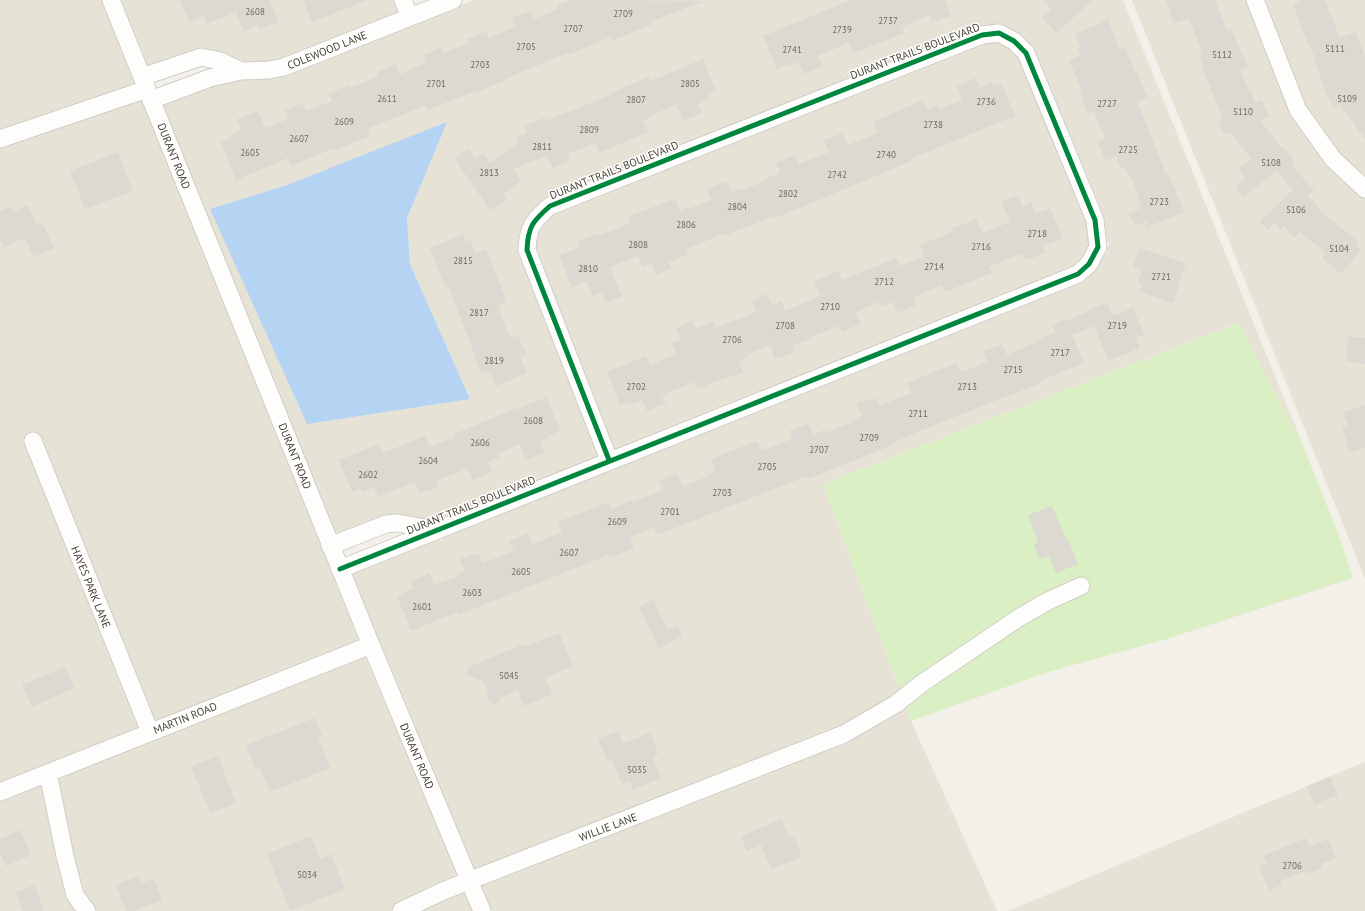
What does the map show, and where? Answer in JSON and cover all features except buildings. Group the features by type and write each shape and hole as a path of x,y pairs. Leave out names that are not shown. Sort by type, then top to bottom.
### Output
{"street":[{"name":"DURANT ROAD","path":"111,0 370,645 482,911"},
{"path":"403,0 410,17"},
{"name":"COLEWOOD LANE","path":"0,139 147,89 241,71 269,70 284,67 453,0"},
{"path":"1255,0 1298,110 1333,159 1365,189"},
{"name":"DURANT TRAILS BOULEVARD","path":"340,569 609,460 1078,274 1089,264 1098,247 1095,220 1026,54 1014,41 999,33 982,35 550,206 535,220 527,236 527,250 609,460"},
{"name":"COLEWOOD LANE","path":"147,89 201,57 220,61 241,71"},
{"name":"HAYES PARK LANE","path":"33,441 150,732"},
{"path":"330,546 386,524 398,522 436,530"},
{"name":"WILLIE LANE","path":"401,911 443,891 844,734 896,704 921,684 1020,617 1048,600 1082,586"},
{"name":"MARTIN ROAD","path":"0,792 370,645"},
{"path":"48,773 73,903 87,911"}],"shaded area":[{"path":"0,0 101,0 135,85 0,130"},
{"path":"121,0 393,0 399,13 282,59 268,62 243,62 225,53 203,49 183,53 148,66"},
{"path":"474,0 1123,0 1304,448 1238,323 823,484 911,721 997,911 492,911 351,573 437,539 442,540 444,536 1108,253 1107,248 1110,242 1107,241 1104,216 1034,48 1021,35 1004,26 988,26 987,24 981,27 973,28 973,30 544,200 529,214 519,233 518,253 598,456 436,522 336,535 163,105 212,85 240,79 244,81 246,79 269,79 287,75","holes":["446,123 407,218 410,264 470,399 211,209 287,185"]},
{"path":"1132,0 1365,0 1365,579"},
{"path":"996,41 1008,47 1019,58 1087,222 1089,246 1082,259 1073,267 615,450 536,248 536,237 542,224 555,212 984,43"},
{"path":"142,100 359,641 0,783 0,147"},
{"path":"365,656 473,911 0,911 0,800"},
{"path":"1365,762 1365,911 1008,911"}],"green space":[{"path":"1239,323 1304,448 1338,533 1353,578 1167,639 1048,672 911,721 823,484"}],"water":[{"path":"447,122 407,218 410,264 470,399 307,424 210,209 287,185"}],"cycle path":[{"path":"340,569 1078,274 1089,264 1098,247 1095,220 1026,53 1014,41 999,33 982,35 550,206 539,216 530,229 527,250 609,460"}]}
